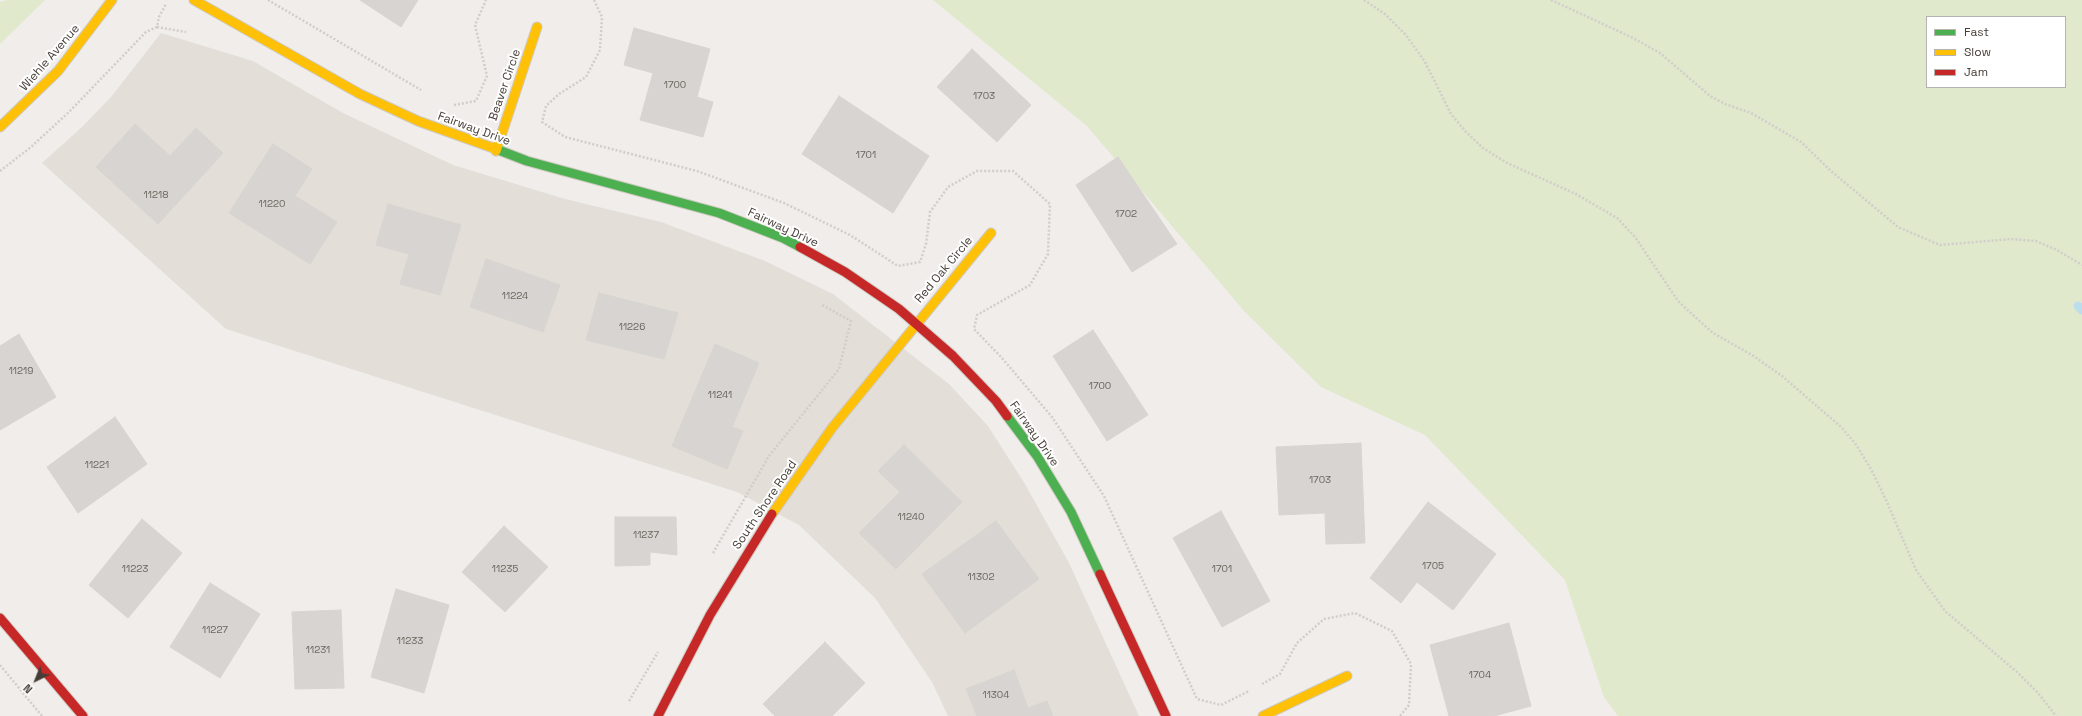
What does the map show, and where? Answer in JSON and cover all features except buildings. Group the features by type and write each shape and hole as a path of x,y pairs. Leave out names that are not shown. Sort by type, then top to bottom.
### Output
{"street":[{"name":"Wiehle Avenue","path":"0,127 58,71 112,0"},
{"name":"Fairway Drive","path":"194,0 360,94 418,121 496,151 527,161 719,213 782,238 845,272 916,323 953,356 996,401 1037,456 1071,512 1166,716"},
{"name":"Beaver Circle","path":"496,151 537,28"},
{"name":"Red Oak Circle","path":"916,323 991,233"},
{"name":"South Shore Road","path":"658,716 710,615 767,521 832,428 916,323"},
{"path":"0,618 83,716"},
{"path":"1263,716 1347,676"}],"path":[{"path":"157,28 159,17 169,0"},
{"path":"268,0 426,93"},
{"path":"450,106 476,101 486,76 475,25 486,0"},
{"path":"594,0 602,17 600,50 586,77 559,94 546,106 542,122 565,136 697,171 784,202 850,235 898,266 920,262 926,244 930,212 948,186 977,171 1013,172 1050,204 1048,254 1030,285 977,315 974,329 1002,358 1052,417 1104,496 1197,699 1221,705 1253,689"},
{"path":"1364,0 1385,14 1406,35 1425,62 1451,114 1466,132 1484,148 1507,163 1576,194 1617,218 1634,237 1678,301 1692,315 1713,333 1752,355 1782,376 1840,426 1855,443 1871,469 1916,570 1945,612 2017,672 2038,693 2056,716"},
{"path":"1551,0 1637,40 1670,61 1710,96 1726,104 1751,113 1795,138 1831,171 1898,227 1940,245 2011,239 2036,242 2057,250 2082,265"},
{"path":"0,171 31,147 69,112 146,32 157,28 186,32"},
{"path":"769,456 839,369 851,321 822,305"},
{"path":"1260,685 1280,674 1296,643 1324,619 1355,612 1392,631 1411,664 1409,705 1400,716"},
{"path":"0,665 42,716"}],"shaded area":[{"path":"161,33 253,61 343,113 453,165 565,199 661,222 765,261 833,294 949,384 988,426 1025,484 1069,563 1139,716 948,716 932,682 875,598 799,525 737,492 226,329 42,163 82,127 111,97"}],"green space":[{"path":"7,0 45,0 0,44 0,2"},
{"path":"933,0 2082,0 2082,716 1618,716 1604,697 1565,580 1425,435 1321,387 1245,312 1087,126"}],"waterway":[{"path":"2078,306 2082,310"}],"traffic: fast":[{"path":"496,149 527,161 719,213 783,238 800,247"},
{"path":"1007,416 1037,456 1071,512 1100,574"}],"traffic: slow":[{"path":"0,127 58,71 112,0"},
{"path":"194,0 360,94 418,121 496,149"},
{"path":"496,151 537,27"},
{"path":"772,514 832,428 991,233"},
{"path":"1263,716 1347,676"}],"traffic: jam":[{"path":"800,247 845,272 899,309 953,356 996,401 1007,416"},
{"path":"658,716 710,615 772,514"},
{"path":"1100,574 1166,716"},
{"path":"0,618 83,716"}]}
